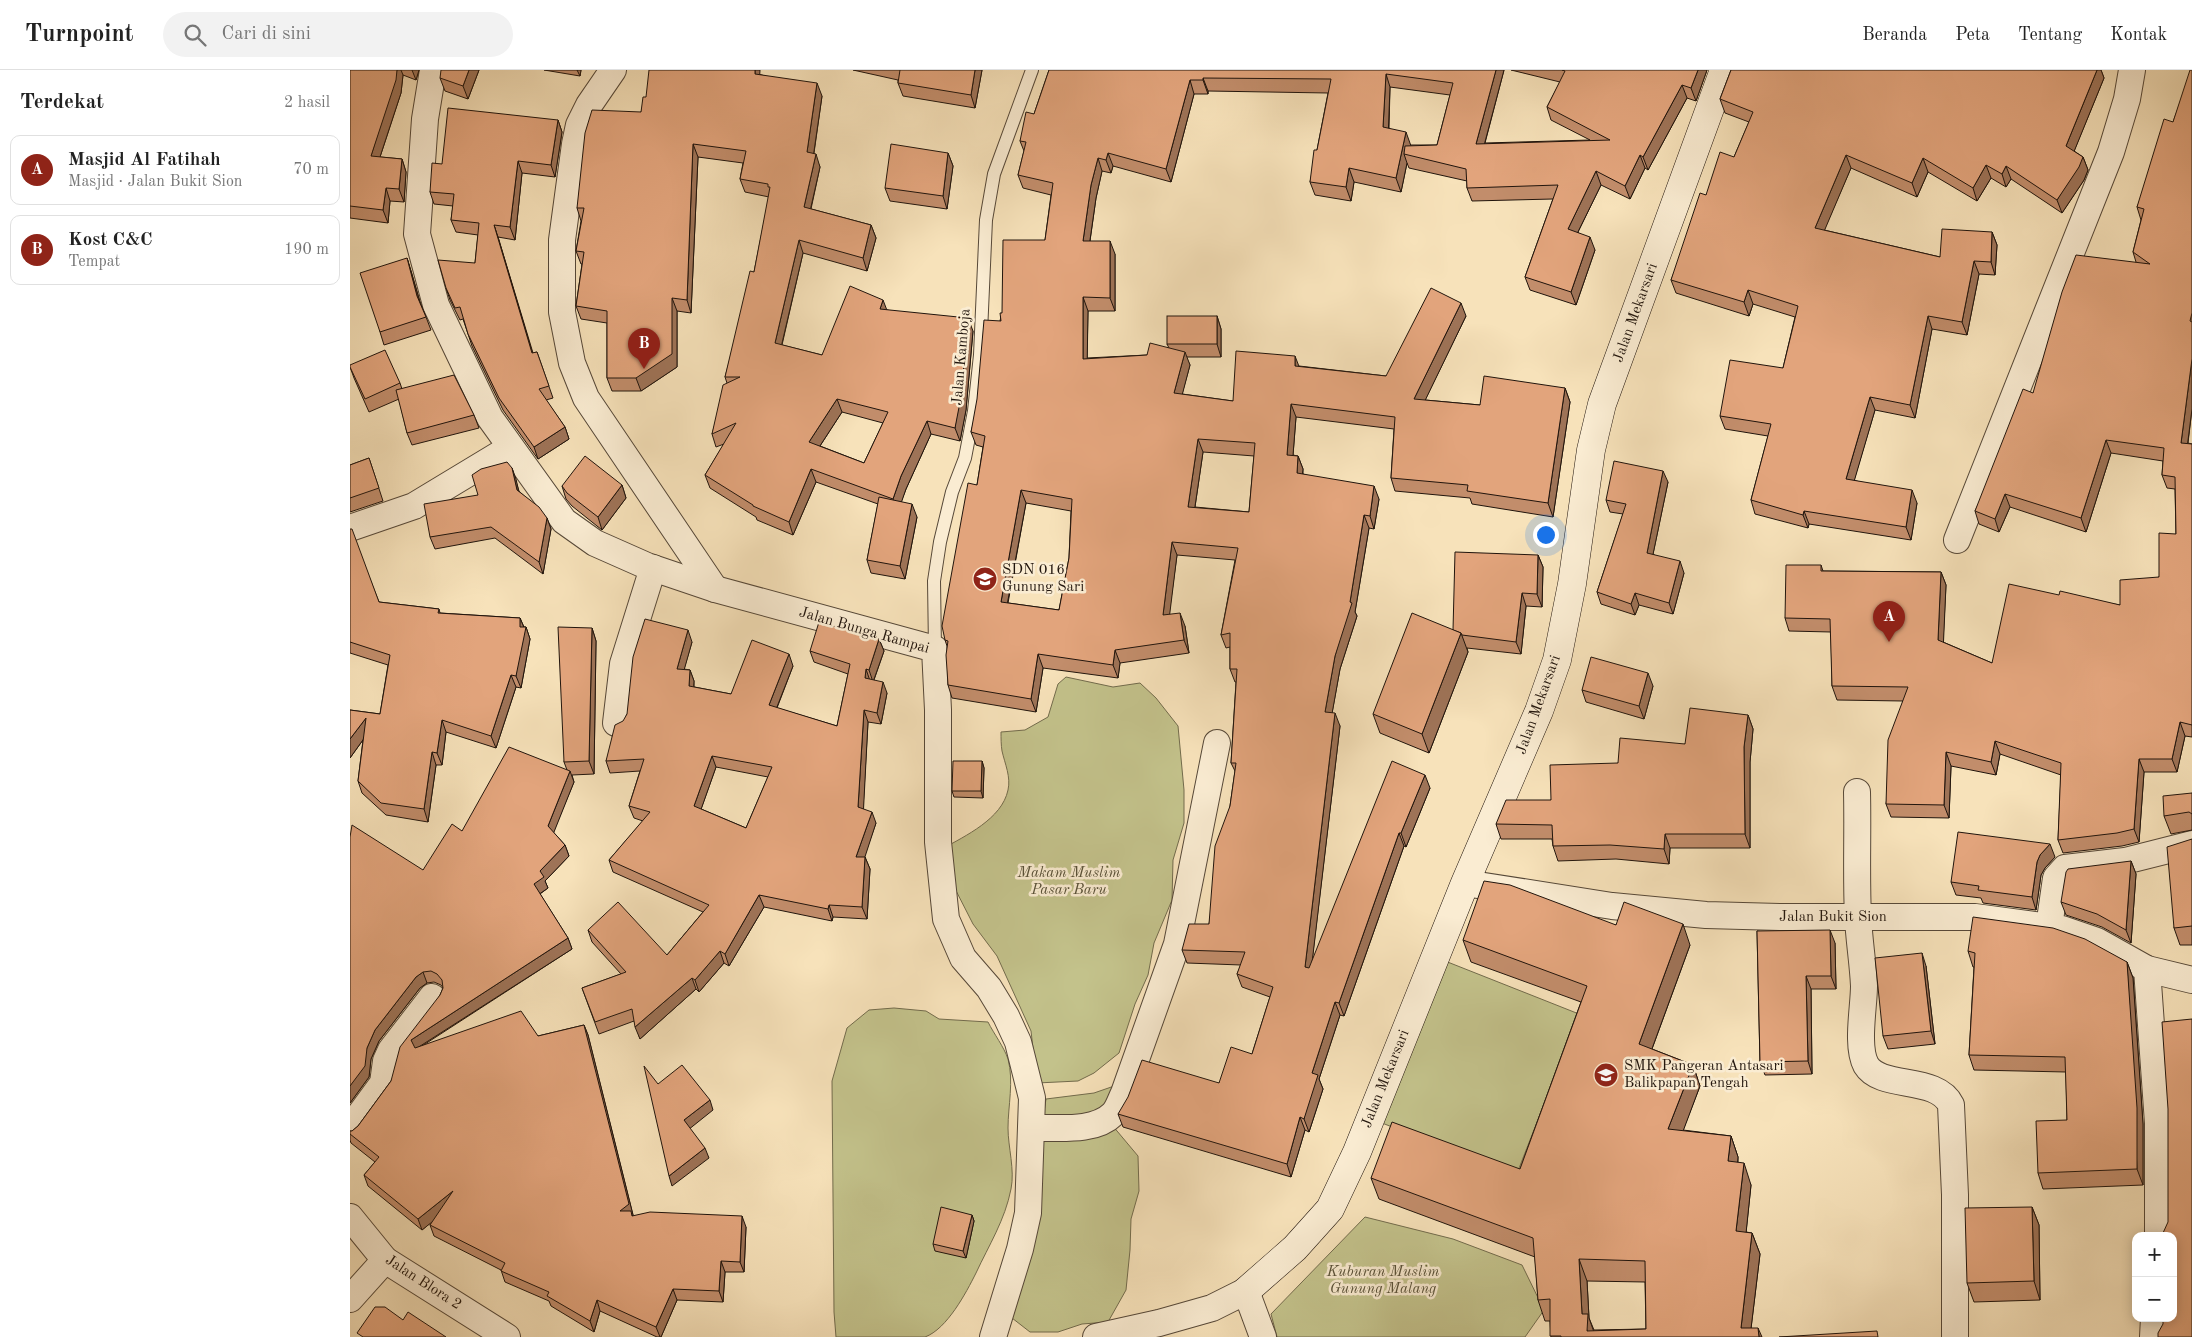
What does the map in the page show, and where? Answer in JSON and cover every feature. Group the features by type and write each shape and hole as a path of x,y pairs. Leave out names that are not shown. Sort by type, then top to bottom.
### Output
{"street":[{"name":"Jalan Bunga Rampai","path":"433,70 425,119 417,234 436,306 490,418 564,521 595,543 653,568 715,590 935,649 938,710 938,842 946,919 963,958 989,988 1006,1016 1018,1042 1032,1098 1028,1213 1020,1249 993,1337"},
{"path":"613,70 579,125 575,144 562,240 564,320 572,363 586,398 715,590"},
{"name":"Jalan Mekarsari","path":"1246,1291 1295,1248 1330,1209 1356,1152 1465,883 1540,711 1557,660 1572,584 1591,450 1602,404 1724,70"},
{"path":"1957,540 2111,152 2127,99 2132,70"},
{"path":"350,528 414,506 510,448"},
{"path":"616,723 623,664 653,568"},
{"path":"1032,1128 1088,1126 1114,1114 1124,1092 1177,944 1217,743"},
{"path":"1857,792 1858,917 1864,985 1862,1049 1866,1064 1874,1074 1937,1090 1947,1096 1952,1105 1955,1195 1955,1337"},
{"path":"2048,927 2056,878 2065,868 2125,861 2192,844"},
{"name":"Jalan Bukit Sion","path":"1465,883 1612,906 1678,912 1771,917 1975,918 2048,927 2062,929 2097,942 2147,969 2192,980"},
{"path":"2147,969 2158,1123 2158,1232"},
{"path":"350,1128 383,1083 386,1061 391,1050 432,997"},
{"name":"Jalan Blora 2","path":"350,1217 385,1260 507,1337"},
{"path":"350,1299 385,1260"},
{"path":"1096,1337 1159,1323 1212,1308 1246,1291 1263,1337"},
{"path":"2153,1337 2154,1322"}],"lane":[{"name":"Jalan Kamboja","path":"935,649 934,581 940,542 952,492 965,458 974,411 979,365 986,220 994,174 1032,70"}],"green space":[{"name":"Makam Muslim Pasar Baru","path":"1066,677 1113,687 1140,683 1156,698 1178,726 1184,790 1184,823 1173,860 1172,900 1154,943 1148,975 1135,1004 1119,1053 1094,1073 1078,1081 1037,1083 1031,1031 997,956 973,924 947,873 942,849 981,826 998,810 1009,785 1002,751 1001,732 1025,730 1048,717 1058,684"},
{"path":"1440,959 1579,1014 1516,1176 1377,1121"},
{"path":"894,1008 926,1011 939,1019 988,1022 1004,1050 1010,1067 1011,1085 1008,1128 1012,1174 1011,1189 1001,1222 972,1281 955,1310 933,1333 925,1337 836,1337 834,1312 832,1081 847,1028 869,1010"},
{"path":"1120,1084 1112,1125 1138,1156 1139,1191 1131,1219 1126,1290 1108,1322 1082,1324 1058,1332 1030,1332 1012,1318 1046,1099 1094,1093"},
{"name":"Kuburan Muslim Gunung Malang","path":"1365,1217 1453,1239 1522,1265 1544,1310 1525,1337 1277,1337 1271,1314"}],"building":[{"path":"350,70 397,70 396,80 371,156 402,159 399,189 386,188 383,210 350,206"},
{"path":"441,70 469,70 463,86 440,78"},
{"path":"649,70 755,70 755,74 817,83 807,152 816,154 804,207 871,225 863,258 799,240 775,343 822,355 850,286 883,300 880,309 968,318 961,397 955,428 927,421 901,476 893,499 811,469 789,522 753,506 705,475 736,423 712,434 723,385 740,377 725,377 750,271 754,272 770,187 768,187 768,184 740,179 746,151 693,144 687,300 672,298 672,354 636,378 607,378 607,311 576,306 584,252 576,251 584,208 577,208 585,133 592,110 641,112 643,97 646,97","holes":["837,399 888,412 864,463 809,442"]},
{"path":"900,70 975,70 971,95 898,83"},
{"path":"1049,70 1496,70 1476,144 1610,140 1547,107 1565,71 1562,70 1698,70 1691,88 1682,85 1643,157 1640,155 1625,186 1596,171 1568,229 1590,237 1571,292 1525,277 1558,185 1467,188 1466,169 1404,154 1405,146 1437,145 1453,83 1386,74 1383,127 1406,132 1396,178 1349,168 1346,187 1310,182 1314,150 1317,150 1331,79 1203,78 1203,80 1190,80 1166,169 1108,153 1106,160 1098,158 1091,185 1083,241 1110,241 1110,298 1083,297 1083,359 1147,355 1150,343 1185,352 1174,393 1233,401 1236,351 1295,356 1295,366 1386,376 1431,288 1461,303 1414,399 1480,405 1484,376 1565,388 1548,503 1467,491 1468,485 1391,478 1395,417 1291,404 1287,455 1298,456 1297,473 1374,486 1370,516 1364,515 1350,602 1352,603 1335,656 1325,712 1335,713 1305,967 1309,968 1392,761 1425,775 1401,833 1399,833 1339,1003 1335,1002 1312,1073 1318,1075 1304,1119 1300,1117 1287,1164 1118,1114 1128,1097 1142,1060 1219,1083 1231,1047 1252,1054 1273,987 1237,974 1245,952 1182,950 1189,924 1209,924 1215,846 1230,806 1236,763 1231,763 1237,669 1230,669 1230,633 1221,635 1238,548 1172,542 1163,615 1180,613 1184,640 1115,650 1113,665 1038,654 1031,699 948,685 946,655 948,641 945,640 942,626 968,483 977,485 985,436 971,432 977,399 984,320 1001,321 1003,240 1045,240 1053,183 1018,175 1026,142 1020,141 1026,112 1034,114","holes":["1198,439 1255,443 1249,512 1188,507","1021,490 1072,499 1069,558 1059,610 1001,602"]},
{"path":"1731,70 2097,70 2066,146 2083,157 2079,167 2057,200 2006,166 2002,174 1986,165 1973,188 1923,158 1912,183 1846,155 1815,228 1940,257 1942,229 1992,232 1991,262 1974,261 1962,322 1928,316 1910,405 1870,397 1846,479 1912,490 1906,527 1804,511 1803,515 1751,500 1771,424 1720,416 1730,360 1783,368 1798,306 1748,290 1744,302 1671,280 1700,193 1706,195 1720,152 1734,157 1753,112 1720,99"},
{"path":"2190,70 2192,70 2192,313 2190,321 2192,322 2192,359 2181,443 2192,444 2192,725 2180,722 2172,759 2139,759 2134,829 2117,833 2058,840 2061,763 1995,741 1991,762 1946,752 1944,805 1886,804 1888,740 1908,687 1832,686 1830,619 1785,618 1786,565 1821,565 1821,571 1941,572 1938,640 1992,663 2009,584 2059,595 2060,591 2120,605 2120,580 2159,577 2159,533 2176,534 2175,477 2162,475 2164,448 2106,440 2081,518 2005,494 1995,519 1975,511 2023,389 2033,393 2062,292 2076,255 2150,264 2133,252 2144,209 2137,207 2164,119 2173,122"},
{"path":"448,108 558,120 551,165 518,161 510,227 494,225 532,353 537,352 549,386 539,389 565,427 534,447 499,398 468,334 460,307 455,308 446,288 438,260 475,263 479,223 451,220 454,194 430,192 432,163 442,164"},
{"path":"891,144 948,153 943,196 885,188"},
{"path":"407,258 417,296 426,317 380,332 360,273"},
{"path":"1167,316 1217,316 1217,344 1167,344"},
{"path":"385,350 400,383 365,399 350,365"},
{"path":"454,375 474,415 407,433 396,390"},
{"path":"585,456 622,485 598,517 567,493 562,486"},
{"path":"369,458 379,488 350,498 350,465"},
{"path":"1614,461 1663,471 1647,553 1680,561 1669,603 1635,593 1631,604 1597,592 1626,504 1606,500"},
{"path":"507,462 512,468 517,490 539,507 547,518 539,562 491,527 430,537 424,504 478,495 472,475 481,469"},
{"path":"879,497 912,504 900,566 867,560"},
{"path":"350,529 352,529 379,602 439,609 438,613 520,618 520,627 526,627 516,676 511,675 491,736 442,720 437,753 432,752 424,809 381,803 358,781 366,718 350,739 350,710 380,714 390,655 350,642"},
{"path":"1455,552 1538,555 1537,594 1522,593 1516,642 1462,635 1453,630"},
{"path":"1412,613 1461,633 1422,734 1373,714"},
{"path":"645,619 688,630 677,669 690,670 689,686 731,694 752,640 789,654 769,705 837,726 850,664 810,651 819,622 879,639 869,670 866,669 865,678 883,682 877,713 864,710 858,807 872,812 856,857 865,857 862,907 829,905 828,909 759,895 725,954 720,951 695,980 692,978 635,1027 632,1009 595,1022 582,988 626,972 588,930 618,902 667,955 709,905 609,860 650,812 629,806 644,759 606,761 615,725 623,721 627,714 633,657","holes":["712,756 772,767 746,828 694,806"]},
{"path":"558,627 592,628 589,761 564,762"},
{"path":"1591,657 1648,673 1639,706 1582,690"},
{"path":"1690,708 1748,715 1744,747 1745,834 1665,834 1664,849 1610,845 1553,846 1552,825 1496,824 1506,800 1551,800 1550,765 1618,763 1620,738 1685,744"},
{"path":"509,747 570,771 548,826 565,845 540,871 544,877 534,884 568,938 411,1040 415,1048 521,1011 538,1036 584,1025 629,1204 620,1211 631,1211 632,1216 650,1212 742,1216 740,1262 721,1261 719,1291 673,1289 656,1327 597,1300 590,1321 547,1296 549,1292 501,1271 505,1263 430,1225 453,1191 418,1219 364,1175 379,1157 350,1134 350,1131 358,1126 391,1081 400,1047 440,995 443,988 442,980 431,971 423,972 416,977 375,1030 367,1048 365,1066 350,1086 350,837 352,825 423,870 452,824 462,831"},
{"path":"953,761 982,761 981,791 952,791"},
{"path":"2192,793 2192,814 2189,812 2164,816 2163,796"},
{"path":"1958,832 2050,844 2040,855 2037,862 2032,897 1978,890 1979,886 1951,882"},
{"path":"2192,839 2192,926 2174,928 2167,847"},
{"path":"2131,861 2126,930 2097,914 2061,902 2068,869"},
{"path":"1484,881 1510,885 1616,925 1624,902 1683,924 1639,1044 1693,1065 1668,1129 1731,1136 1728,1161 1744,1163 1736,1231 1752,1233 1741,1328 1758,1328 1759,1337 1550,1336 1550,1299 1538,1300 1533,1238 1371,1178 1392,1122 1520,1169 1587,986 1463,940","holes":["1579,1259 1645,1261 1646,1329 1587,1331 1588,1314 1582,1314"]},
{"path":"1973,917 2053,928 2085,939 2127,962 2137,1108 2137,1169 2038,1173 2036,1121 2067,1120 2065,1057 1969,1055 1975,953 1968,951"},
{"path":"1830,930 1831,976 1806,976 1808,1061 1760,1062 1757,931"},
{"path":"1922,953 1931,1031 1883,1036 1875,958"},
{"path":"2192,1019 2192,1337 2158,1337 2163,1322 2177,1322 2177,1232 2163,1232 2168,1222 2168,1109 2162,1022"},
{"path":"682,1065 710,1100 684,1120 705,1148 669,1176 644,1066 658,1084"},
{"path":"941,1207 972,1215 963,1251 933,1244"},
{"path":"2032,1207 2034,1281 1967,1283 1965,1208"},
{"path":"375,1307 385,1307 403,1320 408,1312 446,1337 363,1337 357,1333"},
{"path":"1877,1331 1878,1337 1779,1337"}],"place":[{"name":"Kost C&C","path":"644,369"},
{"name":"SDN 016 Gunung Sari","path":"985,579"},
{"name":"Masjid Al Fatihah","path":"1889,642"},
{"name":"SMK Pangeran Antasari Balikpapan Tengah","path":"1606,1075"}]}
